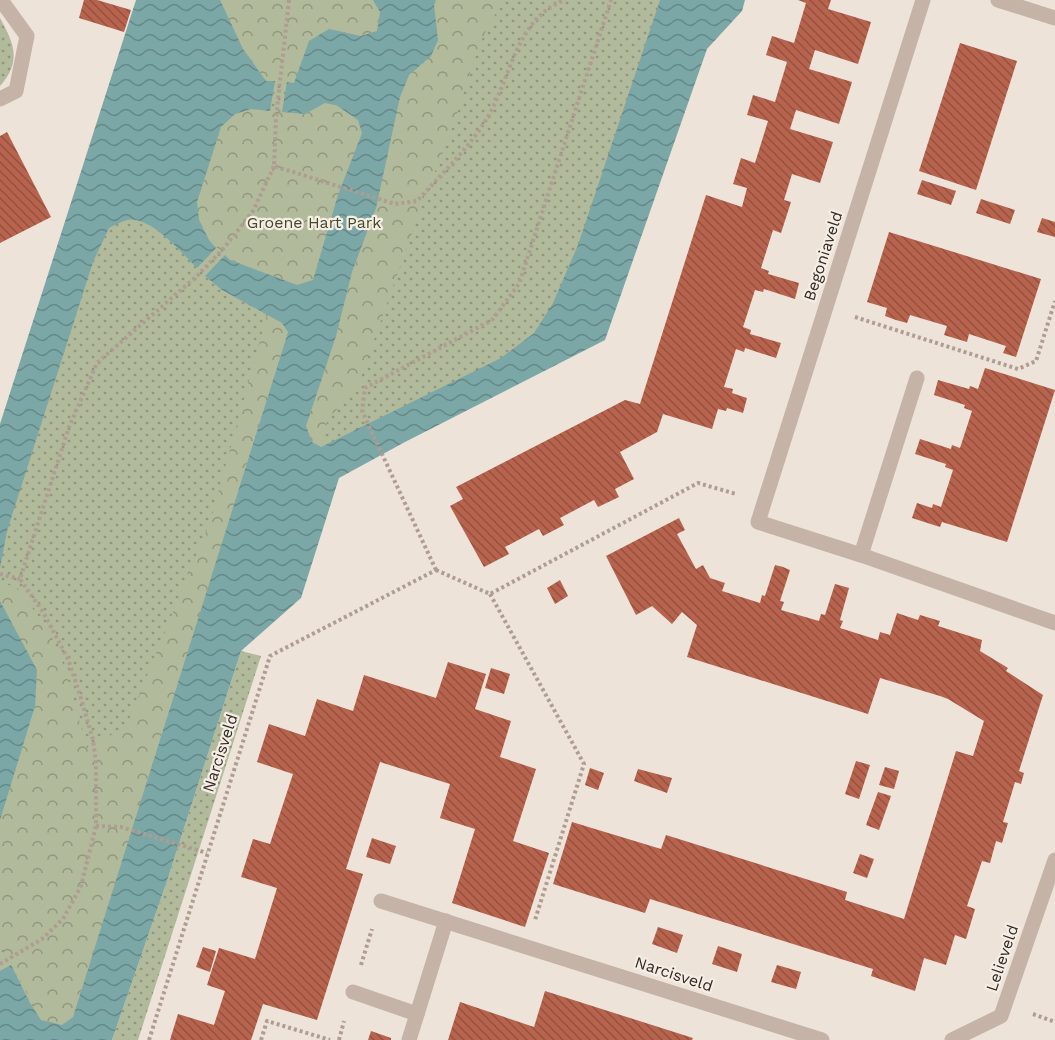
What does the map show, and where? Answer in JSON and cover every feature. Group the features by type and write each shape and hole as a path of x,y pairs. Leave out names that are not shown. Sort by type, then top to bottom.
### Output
{"street":[{"path":"0,99 16,91 27,36 1,0"},
{"name":"Begoniaveld","path":"758,522 923,0"},
{"path":"998,0 1055,18"},
{"path":"861,555 916,378"},
{"path":"758,522 861,555 1055,623"},
{"name":"Lelieveld","path":"952,1040 1001,1016 1055,860"},
{"name":"Narcisveld","path":"381,901 822,1040"},
{"path":"410,1040 446,921"},
{"path":"353,992 417,1014"}],"path":[{"path":"20,579 69,427 97,363 197,276 224,248 253,211 274,166 276,118 289,0"},
{"path":"274,166 395,204 417,201 486,120 527,30 550,6 565,0"},
{"path":"527,946 584,764 490,594 436,570 391,469 362,411 365,388 492,320 519,284 611,0"},
{"path":"826,307 1018,369 1036,361 1055,301"},
{"path":"490,594 698,483 738,495 758,522"},
{"name":"Narcisveld","path":"149,1040 270,656 436,570"},
{"path":"0,574 20,579 43,612 68,659 93,740 96,763 96,826 81,886 63,919 42,939 0,964"},
{"path":"96,826 121,826 207,853"},
{"path":"261,1040 267,1021 330,1040"}],"green space":[{"name":"Groene Hart Park","path":"150,0 696,0 589,332 270,495 88,1040 0,1040 0,481"},
{"path":"220,0 373,0 380,12 377,31 361,36 329,29 309,41 294,83 266,81 243,49"},
{"path":"436,0 503,0 479,44 455,120 420,210 360,380 344,403 328,418 321,447 312,442 306,426 336,336 352,272 376,208 400,97 409,75 431,56 438,40 434,5"},
{"path":"0,18 14,52 11,68 0,86"},
{"path":"324,103 336,105 358,120 362,133 313,280 297,285 230,260 209,240 199,220 197,202 221,127 235,114 251,109 305,114"},
{"path":"267,315 282,323 288,332 73,1017 62,1025 41,1020 12,965 0,971 0,956 5,953 0,942 0,820 35,706 37,670 0,601 0,583 17,587 44,624 64,666 87,748 126,727 210,522"},
{"path":"241,651 261,656 138,1040 112,1040 167,881"}],"water":[{"path":"136,0 220,0 243,49 266,81 275,81 270,111 251,109 235,114 221,127 197,202 199,220 209,240 216,248 197,268 165,236 146,223 127,220 109,228 93,262 7,531 0,568 0,424"},
{"path":"373,0 436,0 434,5 438,40 431,56 409,75 400,97 376,208 352,272 336,336 306,426 312,442 321,447 501,358 534,333 553,303 578,245 660,0 745,0 742,11 707,49 605,340 339,478 301,598 241,651 167,881 112,1040 0,1040 0,971 11,965 41,1020 62,1025 73,1017 288,332 282,323 222,290 205,276 225,255 230,260 297,285 313,280 338,195 362,133 358,120 336,105 325,103 305,114 282,112 287,82 294,83 309,41 329,29 361,36 377,31 380,12"},
{"path":"0,601 37,670 35,706 0,820"}],"building":[{"path":"84,0 97,0 131,10 124,32 79,18"},
{"path":"798,0 831,0 828,9 871,22 858,64 815,50 809,69 852,82 839,124 796,110 790,129 833,142 820,183 792,174 784,200 791,202 781,233 773,230 761,268 769,271 768,274 799,283 795,299 764,289 763,292 755,290 743,327 751,330 750,334 781,343 776,358 745,348 744,352 736,349 724,387 733,389 732,393 747,398 743,413 727,408 726,411 718,409 712,429 663,414 657,432 620,452 634,479 615,489 619,497 598,507 594,500 560,518 564,525 543,536 539,529 505,547 509,554 484,567 450,506 463,499 456,487 625,400 640,404 706,195 742,207 747,188 733,184 741,158 755,163 768,121 747,115 753,95 775,102 787,62 766,55 772,36 794,43 806,3"},
{"path":"960,43 1017,61 976,190 919,171"},
{"path":"7,132 51,217 0,243 0,136"},
{"path":"922,180 956,191 951,205 917,194"},
{"path":"981,199 1015,210 1010,224 976,213"},
{"path":"1042,218 1055,222 1055,237 1037,232"},
{"path":"889,232 1041,279 1016,357 1003,353 1006,346 969,334 967,342 944,335 947,326 910,315 907,323 885,316 887,308 867,302"},
{"path":"985,368 1055,390 1007,542 942,522 940,527 912,518 917,503 932,508 933,504 941,507 953,470 945,467 946,464 915,454 920,439 951,449 952,445 960,448 972,411 964,408 965,405 934,395 938,380 969,389 970,386 978,389"},
{"path":"679,518 685,530 677,534 696,569 703,565 710,578 725,583 722,591 760,603 762,595 765,596 775,565 783,567 790,570 780,601 784,602 781,610 819,621 821,614 825,615 835,584 849,588 840,628 878,640 880,632 890,635 897,613 918,620 920,615 940,621 938,626 982,640 980,651 1008,668 1006,671 1043,695 1019,771 1024,773 1021,784 1015,782 1003,822 1008,823 1002,843 996,841 990,863 982,861 967,906 975,909 966,939 955,935 946,965 924,958 915,991 871,976 873,969 650,899 645,913 553,884 572,822 661,849 666,835 847,892 845,900 904,919 956,751 973,756 984,721 940,696 880,678 868,714 687,657 697,625 682,612 672,624 652,606 636,615 606,556"},
{"path":"560,580 568,596 555,604 547,588"},
{"path":"448,662 486,674 475,709 511,721 500,757 536,769 513,841 549,853 525,927 452,903 475,829 440,818 450,784 380,762 346,869 363,874 317,1020 263,1004 251,1040 170,1040 178,1014 214,1025 225,991 207,985 219,948 255,959 277,888 241,877 253,839 270,844 293,774 257,762 269,724 305,736 317,699 353,711 364,675 436,698"},
{"path":"491,668 510,674 504,694 485,688"},
{"path":"856,761 870,765 859,799 845,794"},
{"path":"885,767 899,771 894,789 879,785"},
{"path":"590,768 604,773 598,790 585,785"},
{"path":"638,769 672,778 667,793 634,781"},
{"path":"878,792 891,796 879,830 866,825"},
{"path":"372,838 396,846 390,864 366,857"},
{"path":"860,854 874,859 867,878 853,873"},
{"path":"658,927 683,935 677,953 652,944"},
{"path":"718,946 742,954 737,972 712,964"},
{"path":"203,947 216,951 210,972 196,967"},
{"path":"777,965 801,972 796,989 771,982"},
{"path":"545,991 693,1038 692,1040 448,1040 460,1002 534,1027"},
{"path":"371,1031 391,1038 391,1040 368,1040"}]}
